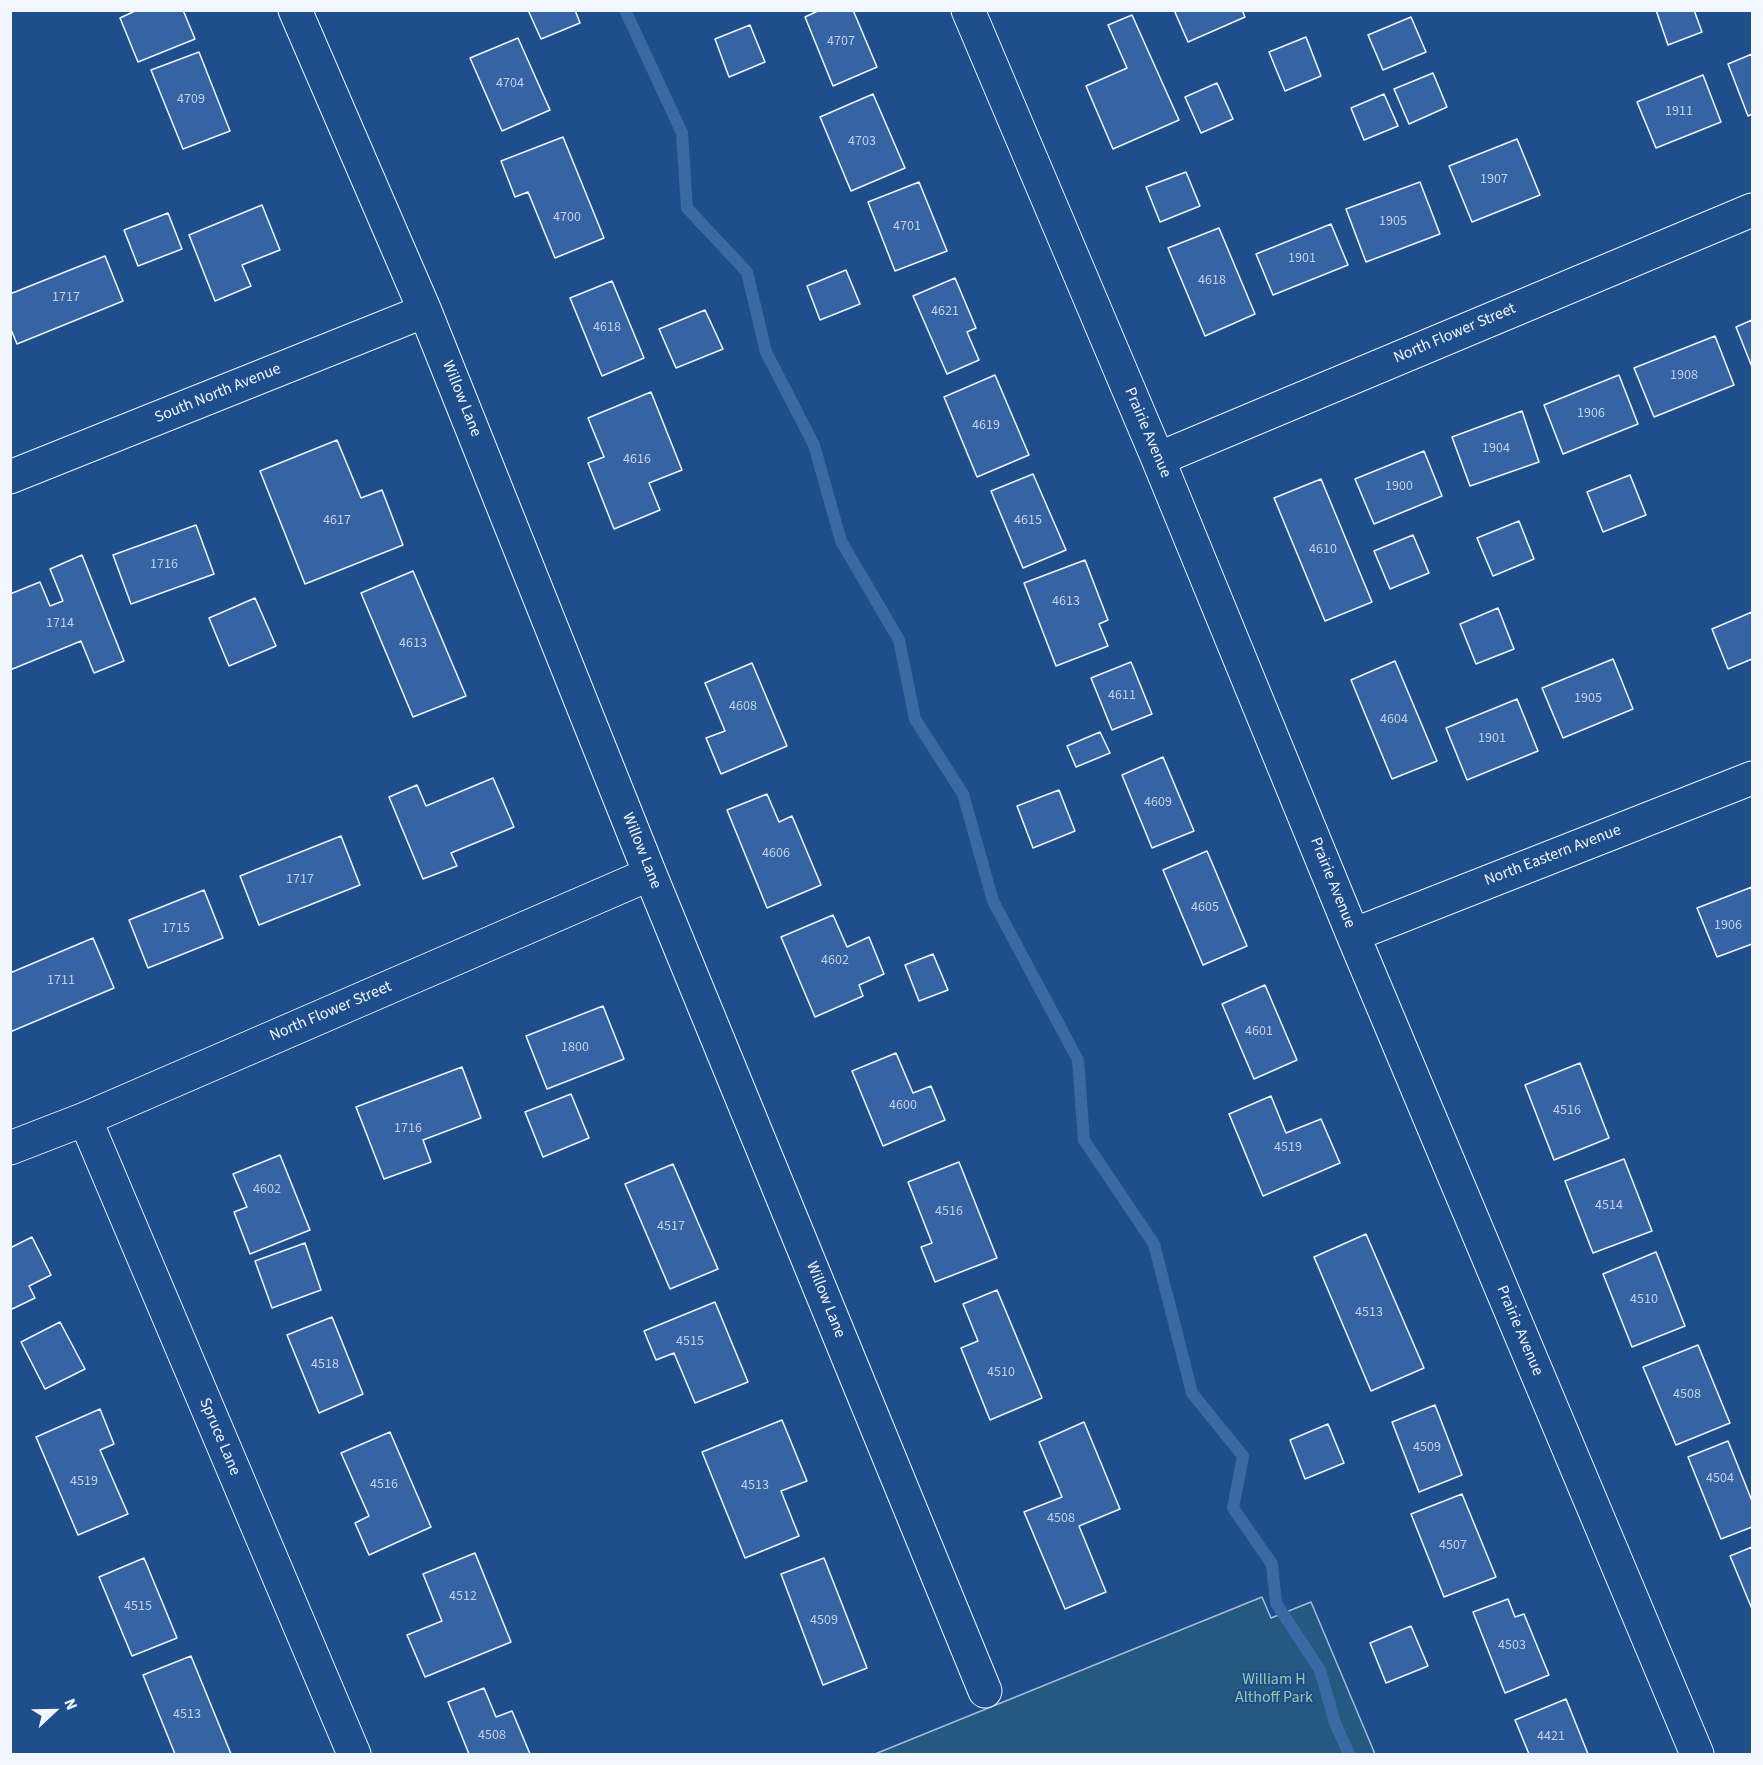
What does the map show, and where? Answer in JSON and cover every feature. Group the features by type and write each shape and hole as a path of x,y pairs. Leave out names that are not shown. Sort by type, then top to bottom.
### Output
{"street":[{"name":"Willow Lane","path":"295,10 425,310 650,874 985,1691"},
{"name":"Prairie Avenue","path":"968,10 1158,459 1353,935 1697,1755"},
{"name":"North Flower Street","path":"1158,459 1752,210"},
{"name":"South North Avenue","path":"10,477 425,310"},
{"name":"North Eastern Avenue","path":"1353,935 1752,778"},
{"name":"North Flower Street","path":"10,1148 85,1119 650,874"},
{"name":"Spruce Lane","path":"85,1119 354,1755"}],"green space":[{"name":"William H Althoff Park","path":"1262,1597 1271,1618 1311,1602 1375,1754 875,1754"}],"building":[{"path":"137,10 183,10 195,39 138,62 120,18"},
{"path":"528,10 575,10 580,23 541,39"},
{"path":"820,10 853,10 877,67 833,86 805,17"},
{"path":"1174,10 1242,10 1245,17 1188,42"},
{"path":"1656,10 1694,10 1702,32 1668,45"},
{"path":"1132,15 1179,120 1113,149 1086,86 1127,68 1108,25"},
{"path":"1411,17 1426,52 1383,70 1368,35"},
{"path":"750,25 765,62 729,77 715,39"},
{"path":"1306,37 1321,76 1285,91 1269,52"},
{"path":"518,38 550,110 502,131 470,58"},
{"path":"199,52 230,131 183,149 151,70"},
{"path":"1752,54 1752,114 1748,116 1728,64"},
{"path":"1433,73 1447,107 1409,124 1394,89"},
{"path":"1703,75 1721,122 1656,148 1637,102"},
{"path":"1217,83 1233,119 1201,133 1185,97"},
{"path":"873,94 905,168 851,191 820,117"},
{"path":"1384,94 1398,126 1364,140 1351,108"},
{"path":"563,137 604,238 555,258 528,192 515,197 501,161"},
{"path":"1517,139 1540,195 1472,222 1449,166"},
{"path":"1186,172 1200,206 1160,222 1146,187"},
{"path":"919,182 947,251 895,271 868,202"},
{"path":"1420,182 1440,234 1366,262 1346,209"},
{"path":"262,205 280,250 242,265 251,286 215,301 189,235"},
{"path":"168,213 182,249 138,266 124,230"},
{"path":"1331,224 1348,265 1273,295 1256,254"},
{"path":"1219,228 1255,314 1205,336 1168,248"},
{"path":"105,256 123,301 17,344 10,327 10,294"},
{"path":"846,270 860,304 820,320 807,286"},
{"path":"955,278 976,328 967,332 979,360 947,374 913,296"},
{"path":"612,281 644,358 602,376 570,298"},
{"path":"705,310 723,349 676,368 659,329"},
{"path":"1752,320 1752,367 1736,327"},
{"path":"1715,336 1734,385 1654,417 1634,368"},
{"path":"995,375 1029,455 977,477 944,397"},
{"path":"1619,375 1638,424 1563,454 1544,405"},
{"path":"651,392 682,470 649,483 660,510 614,529 588,463 604,457 588,418"},
{"path":"1522,411 1539,462 1470,486 1452,437"},
{"path":"337,440 361,498 382,490 403,545 305,584 260,471"},
{"path":"1424,451 1442,496 1374,524 1355,479"},
{"path":"1033,474 1066,550 1023,568 991,491"},
{"path":"1630,475 1646,515 1603,532 1587,492"},
{"path":"1321,479 1372,602 1325,621 1274,498"},
{"path":"1519,521 1534,559 1493,576 1477,538"},
{"path":"196,525 214,574 131,604 113,555"},
{"path":"1413,535 1429,573 1390,589 1374,551"},
{"path":"82,555 124,661 94,673 81,641 10,670 10,594 40,582 50,606 63,601 50,569"},
{"path":"1085,560 1108,620 1099,624 1108,646 1056,666 1024,583"},
{"path":"413,571 466,696 413,717 361,593"},
{"path":"255,598 276,646 229,666 209,618"},
{"path":"1498,608 1514,649 1476,664 1460,624"},
{"path":"1752,612 1752,659 1728,669 1712,629"},
{"path":"1613,659 1633,709 1563,738 1542,688"},
{"path":"1395,661 1437,761 1392,779 1351,680"},
{"path":"1131,662 1152,714 1112,730 1091,678"},
{"path":"752,663 787,746 721,774 706,738 725,731 705,683"},
{"path":"1517,699 1538,751 1467,780 1446,728"},
{"path":"1100,732 1110,753 1076,767 1067,746"},
{"path":"1163,757 1194,831 1152,848 1122,775"},
{"path":"493,778 514,827 451,853 457,866 423,879 389,797 417,785 426,806"},
{"path":"1059,790 1075,831 1033,848 1017,806"},
{"path":"767,794 779,822 792,816 821,885 767,908 727,810"},
{"path":"341,836 360,885 259,925 240,876"},
{"path":"1207,851 1247,946 1203,965 1163,870"},
{"path":"1752,887 1752,944 1717,957 1697,908"},
{"path":"204,890 223,938 148,968 129,920"},
{"path":"833,915 847,947 869,937 884,974 859,985 863,996 815,1017 781,937"},
{"path":"93,938 114,988 10,1032 10,973"},
{"path":"933,954 948,990 919,1001 905,965"},
{"path":"1265,985 1297,1060 1254,1079 1222,1004"},
{"path":"603,1006 624,1059 547,1089 526,1036"},
{"path":"896,1053 913,1093 931,1086 945,1120 883,1146 852,1071"},
{"path":"1580,1063 1609,1138 1554,1160 1525,1085"},
{"path":"462,1067 481,1118 423,1140 431,1162 384,1179 356,1107"},
{"path":"571,1094 589,1138 543,1157 525,1112"},
{"path":"1271,1096 1286,1133 1321,1119 1340,1163 1263,1196 1229,1114"},
{"path":"280,1155 310,1230 250,1254 234,1212 247,1207 233,1174"},
{"path":"1624,1159 1652,1231 1593,1253 1565,1181"},
{"path":"959,1162 997,1258 935,1282 921,1247 932,1243 908,1182"},
{"path":"673,1164 718,1269 670,1289 625,1184"},
{"path":"1366,1234 1424,1368 1371,1391 1314,1257"},
{"path":"32,1237 51,1275 29,1286 35,1298 10,1310 10,1248"},
{"path":"305,1243 321,1290 272,1308 255,1261"},
{"path":"1656,1252 1685,1326 1632,1347 1603,1274"},
{"path":"997,1290 1042,1398 990,1420 961,1348 978,1341 963,1304"},
{"path":"715,1302 748,1382 695,1403 674,1353 656,1360 644,1331"},
{"path":"332,1317 363,1394 319,1413 287,1335"},
{"path":"60,1322 85,1369 45,1389 21,1342"},
{"path":"1698,1345 1730,1423 1676,1445 1643,1367"},
{"path":"1435,1405 1462,1475 1419,1492 1392,1422"},
{"path":"100,1409 114,1444 100,1450 128,1514 78,1535 36,1437"},
{"path":"782,1420 807,1481 781,1491 799,1536 745,1558 702,1452"},
{"path":"1084,1422 1120,1509 1079,1526 1106,1592 1065,1609 1024,1512 1062,1497 1039,1442"},
{"path":"1328,1424 1344,1463 1305,1479 1290,1440"},
{"path":"390,1432 431,1527 369,1555 355,1523 369,1516 341,1453"},
{"path":"1728,1441 1752,1501 1752,1527 1721,1539 1688,1457"},
{"path":"1462,1494 1496,1577 1444,1597 1411,1514"},
{"path":"1752,1547 1752,1609 1730,1556"},
{"path":"475,1553 511,1642 425,1677 407,1635 442,1621 423,1574"},
{"path":"144,1558 177,1638 132,1656 99,1577"},
{"path":"824,1558 867,1668 823,1685 781,1574"},
{"path":"1508,1599 1515,1617 1524,1614 1549,1675 1505,1693 1473,1612"},
{"path":"1411,1626 1428,1666 1386,1683 1370,1643"},
{"path":"191,1656 231,1754 175,1754 143,1675"},
{"path":"484,1688 496,1717 512,1711 530,1754 469,1754 448,1702"},
{"path":"1566,1699 1588,1754 1529,1754 1515,1720"}],"waterway":[{"path":"625,10 682,133 687,208 747,272 766,352 814,445 841,541 899,640 915,719 963,794 993,901 1078,1060 1084,1140 1154,1244 1192,1393 1243,1456 1233,1508 1272,1564 1276,1603 1320,1670 1335,1723 1349,1754"}]}
